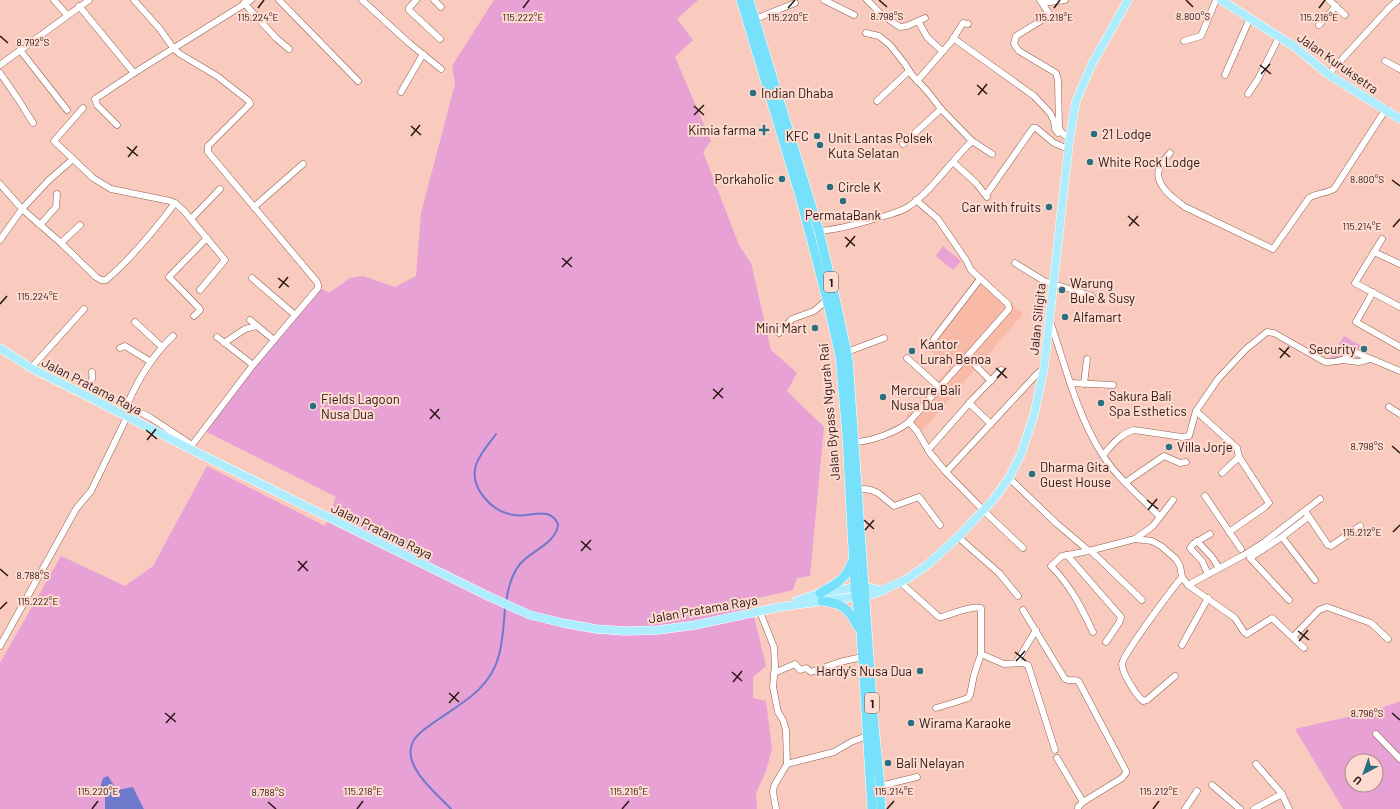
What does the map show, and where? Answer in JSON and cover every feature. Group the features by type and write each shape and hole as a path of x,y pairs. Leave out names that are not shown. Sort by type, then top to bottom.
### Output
{"highway":[{"name":"Jalan Bypass Ngurah Rai","path":"741,0 801,200 828,300 840,356 847,436 853,558 859,586"},
{"name":"Jalan Bypass Ngurah Rai","path":"749,0 756,19 818,231 836,298 847,352 857,488 859,586 880,786 880,809"},
{"path":"853,558 847,574 821,597 844,607 852,614 861,632"},
{"name":"Jalan Bypass Ngurah Rai","path":"860,596 862,657 872,809"}],"main road":[{"name":"Jalan Siligita","path":"860,596 883,591 927,565 984,511 1009,478 1021,454 1038,399 1044,368 1069,144 1076,101 1105,40 1128,0"},
{"name":"Jalan Kuruksetra","path":"1221,0 1295,47 1329,75 1400,119"},
{"name":"Jalan Pratama Raya","path":"0,348 31,368 125,416 191,447 345,526 530,615 596,629 625,631 659,630 695,625 780,608 859,586"},
{"path":"859,586 883,591"},
{"name":"Jalan Pratama Raya","path":"821,597 860,596"}],"street":[{"path":"54,0 67,15"},
{"path":"0,65 89,0"},
{"path":"127,405 151,418 191,447 253,366 318,288 317,282 208,152 208,146 250,104 218,76 174,49 159,28 134,0"},
{"path":"117,125 97,105 95,99 250,0"},
{"path":"279,0 358,81"},
{"path":"362,0 442,69"},
{"path":"416,0 409,10 440,39"},
{"path":"434,0 441,7"},
{"path":"824,0 854,15"},
{"path":"867,0 884,17 900,27 907,26 925,18"},
{"path":"1065,0 1041,1 1050,16 1016,36 1014,44 1019,51 1056,73 1058,80 1059,128 1069,144"},
{"path":"1184,41 1201,36 1216,0"},
{"path":"1329,0 1345,15"},
{"path":"1329,75 1384,13 1398,0"},
{"path":"244,3 276,38 289,49"},
{"path":"756,19 795,3"},
{"path":"79,6 134,73"},
{"path":"1319,25 1336,6"},
{"path":"1225,75 1250,18"},
{"path":"918,21 927,37 942,52"},
{"path":"917,80 942,52 963,23 968,24"},
{"path":"866,33 879,36 890,45 909,71 941,108 972,141 992,154"},
{"path":"1248,94 1258,79 1279,37"},
{"path":"953,38 1034,96 1050,113 1058,134 1069,144"},
{"path":"20,50 67,110"},
{"path":"401,92 423,54"},
{"path":"1385,61 1400,69"},
{"path":"877,101 909,71"},
{"path":"0,73 33,123"},
{"path":"83,108 54,140 93,178 111,189 175,203 191,219 225,261 200,290"},
{"path":"904,144 941,108"},
{"path":"1170,153 1161,165 1158,174 1163,187 1173,199 1185,207 1273,249 1312,195 1327,193 1334,189 1386,109"},
{"path":"953,162 976,183 987,197 1034,128 1054,143 1069,144"},
{"path":"818,231 857,224 899,212 907,208 946,171 962,150 972,141"},
{"path":"0,240 22,209 49,180 73,159"},
{"path":"254,207 303,164"},
{"path":"0,184 22,209 101,280 106,280 129,260 152,234 175,203"},
{"path":"191,219 220,189"},
{"path":"40,225 56,207 57,194"},
{"path":"854,442 862,442 898,430 909,422 1009,309 1008,304 971,270 966,260 938,219 916,200"},
{"path":"61,243 80,224"},
{"path":"194,316 200,310 199,308 169,277 206,238"},
{"path":"1382,239 1355,283 1400,307"},
{"path":"1374,252 1400,264"},
{"path":"1015,263 1044,281 1092,296"},
{"path":"252,278 295,315"},
{"path":"934,339 980,279"},
{"path":"1373,292 1356,322 1400,347"},
{"path":"779,333 792,319 814,311 828,300"},
{"path":"31,368 84,309"},
{"path":"1049,318 1070,383 1094,439 1103,455 1126,482 1160,517"},
{"path":"250,320 274,340"},
{"path":"135,322 162,347"},
{"path":"224,343 245,329 257,326"},
{"path":"1103,455 1112,444 1126,432 1134,430 1182,437 1189,436 1196,411 1218,379 1246,349 1267,332 1274,333 1325,362 1342,360 1359,362 1370,359 1400,371"},
{"path":"0,646 76,509 91,491 125,416 129,398 151,362 162,347 173,336"},
{"path":"217,337 253,366"},
{"path":"847,352 884,338"},
{"path":"120,348 125,346 151,362"},
{"path":"907,358 939,387"},
{"path":"1084,384 1087,359"},
{"path":"976,366 991,380"},
{"path":"946,472 992,424 1039,371 1044,368"},
{"path":"928,450 969,403 1001,370"},
{"path":"86,395 92,380 92,372"},
{"path":"1070,383 1112,385"},
{"path":"969,403 992,424"},
{"path":"1389,407 1400,414"},
{"path":"1196,411 1235,446 1238,450 1239,457 1269,503 1242,521 1229,532"},
{"path":"909,422 917,431 928,450 946,472 1023,548"},
{"path":"1126,482 1164,456 1180,462 1186,462"},
{"path":"1222,473 1239,457"},
{"path":"1009,478 1056,523 1090,551 1142,600"},
{"path":"857,488 871,490 878,493 894,506 919,497 940,525"},
{"path":"1205,496 1241,549"},
{"path":"1188,585 1263,543 1320,499"},
{"path":"1093,632 1075,595 1064,579 1051,566 1062,556 1090,551 1135,539 1153,526 1173,500"},
{"path":"1305,511 1328,545 1332,546 1360,526"},
{"path":"1289,600 1250,558 1282,537 1308,517"},
{"path":"1208,574 1202,561 1190,548 1191,545 1210,534"},
{"path":"958,537 999,573 1018,596"},
{"path":"1282,537 1315,580"},
{"path":"1135,539 1152,542 1161,546 1170,553 1180,566 1182,577 1188,585 1235,618 1246,634 1272,618 1304,648"},
{"path":"1198,541 1212,557 1219,568"},
{"path":"1067,555 1121,617 1120,622 1106,642"},
{"path":"1175,676 1147,700 1143,701 1130,683 1122,663 1123,659 1162,603 1182,577"},
{"path":"900,582 939,617 978,607 981,608 981,654 974,675 970,696 936,708"},
{"path":"1182,645 1208,598"},
{"path":"1293,637 1319,610 1327,607 1371,624 1388,639"},
{"path":"1023,610 1065,679 1069,681 1076,680 1079,682 1126,773 1122,778 1083,802 1078,809"},
{"path":"760,612 774,647 773,687 778,712 783,720 786,730 787,764 774,786 773,792 776,809"},
{"path":"1016,663 1036,630"},
{"path":"981,654 1004,664 1026,664 1029,668 1055,750"},
{"path":"774,673 795,664 800,670 806,668 811,672 840,662 862,657"},
{"path":"1376,734 1400,759"},
{"path":"787,764 834,752 851,742 867,736"},
{"path":"1057,758 1083,802"},
{"path":"1256,764 1282,794 1289,809"},
{"path":"880,786 917,777"},
{"path":"1212,785 1240,809"},
{"path":"1185,809 1197,791"},
{"path":"1254,809 1282,794"}],"shaded area":[{"path":"494,0 698,0 677,19 693,40 675,57 711,141 703,152 739,245 751,263 771,350 797,373 787,391 824,427 810,576 797,578 793,590 750,600 766,666 753,677 753,698 766,701 772,749 766,771 756,793 757,809 144,809 133,787 105,798 105,809 0,809 0,663 61,556 125,586 153,566 207,466 325,526 336,497 203,430 322,289 329,293 350,278 363,276 395,287 416,276 421,213 455,84 452,66"},
{"path":"943,246 961,261 953,270 936,256"},
{"path":"983,279 1023,314 922,431 906,416 950,368 928,348"},
{"path":"1344,336 1363,347 1345,356 1329,360"},
{"path":"1400,701 1400,809 1343,809 1295,729 1373,711"}],"water":[{"path":"108,776 117,790 133,787 144,809 105,809 105,798 100,788 103,778"}],"waterway":[{"path":"496,434 482,453 476,465 476,482 484,498 490,504 506,513 514,515 547,514 554,518 558,524 557,531 548,542 525,559 517,568 510,582 506,602"},
{"path":"451,809 431,789 418,773 413,764 411,748 414,739 421,732 467,700 487,681 494,669 499,655 505,607"}],"place":[{"name":"Indian Dhaba","path":"753,93"},
{"name":"Kimia farma","path":"764,130"},
{"name":"21 Lodge","path":"1094,134"},
{"name":"KFC","path":"817,136"},
{"name":"Unit Lantas Polsek Kuta Selatan","path":"820,145"},
{"name":"White Rock Lodge","path":"1090,162"},
{"name":"Porkaholic","path":"782,179"},
{"name":"Circle K","path":"830,187"},
{"name":"PermataBank","path":"843,201"},
{"name":"Car with fruits","path":"1049,207"},
{"name":"Warung Bule & Susy","path":"1062,290"},
{"name":"Alfamart","path":"1065,317"},
{"name":"Mini Mart","path":"815,328"},
{"name":"Security","path":"1364,349"},
{"name":"Kantor Lurah Benoa","path":"912,351"},
{"name":"Mercure Bali Nusa Dua","path":"883,397"},
{"name":"Sakura Bali Spa Esthetics","path":"1101,403"},
{"name":"Fields Lagoon Nusa Dua","path":"313,406"},
{"name":"Villa Jorje","path":"1169,447"},
{"name":"Dharma Gita Guest House","path":"1032,474"},
{"name":"Hardy's Nusa Dua","path":"920,671"},
{"name":"Wirama Karaoke","path":"911,723"},
{"name":"Bali Nelayan","path":"888,763"}]}
